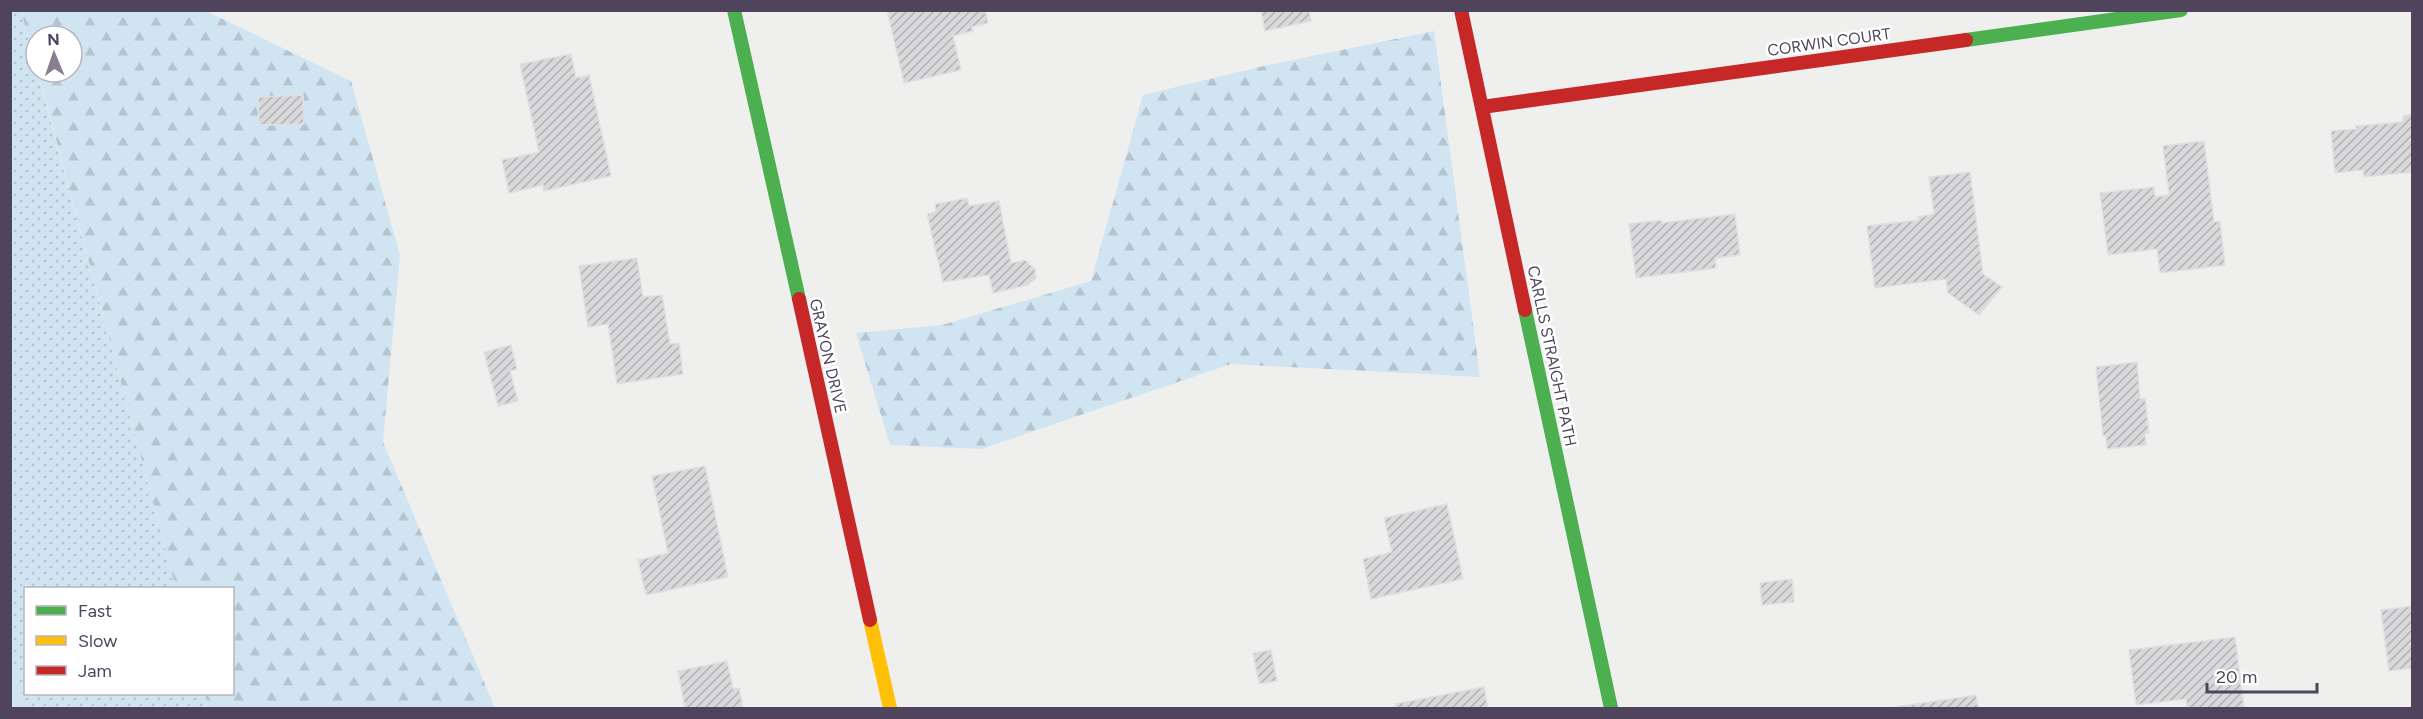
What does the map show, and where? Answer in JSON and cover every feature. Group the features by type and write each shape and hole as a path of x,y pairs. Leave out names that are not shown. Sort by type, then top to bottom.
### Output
{"street":[{"name":"GRAYON DRIVE","path":"734,10 890,708"},
{"name":"CARLLS STRAIGHT PATH","path":"1461,10 1611,708"},
{"name":"CORWIN COURT","path":"1482,107 2181,10"}],"green space":[{"path":"10,11 21,11 24,24 24,84 41,84 176,587 24,587 24,695 205,695 209,708 25,708 10,649"},
{"path":"21,11 206,11 351,81 400,255 383,442 495,708 209,708 205,695 234,695 234,587 176,587 41,84 84,84 84,24 25,24"},
{"path":"1434,31 1480,377 1231,364 981,449 890,445 856,333 942,325 1091,281 1143,95 1264,66"},
{"path":"11,649 25,708 11,708"}],"building":[{"path":"887,10 985,10 988,23 972,27 973,31 953,36 961,70 904,83"},
{"path":"1261,10 1309,10 1311,21 1265,31"},
{"path":"571,54 576,78 589,75 611,176 544,191 543,185 509,193 502,160 539,152 520,64"},
{"path":"303,95 304,124 259,125 258,97"},
{"path":"2412,114 2412,172 2364,177 2363,170 2335,173 2331,131 2356,129 2356,126 2403,122 2403,116"},
{"path":"2204,141 2214,222 2220,221 2225,265 2160,273 2157,249 2108,255 2100,193 2154,187 2155,197 2169,195 2163,146"},
{"path":"1970,172 1983,274 2002,287 1979,315 1948,293 1946,279 1875,288 1867,226 1919,220 1918,217 1934,214 1929,177"},
{"path":"967,198 969,206 999,201 1011,263 1025,260 1035,269 1036,278 1028,285 993,293 989,275 943,282 927,214 936,212 935,204"},
{"path":"1735,214 1740,255 1715,258 1716,268 1636,278 1629,224 1661,220 1662,223"},
{"path":"637,258 643,297 662,295 670,344 679,343 683,374 617,384 608,324 588,327 579,266"},
{"path":"511,345 517,369 510,371 518,401 498,406 484,352"},
{"path":"2137,362 2140,399 2145,398 2149,433 2145,433 2146,445 2107,449 2106,436 2103,436 2096,367"},
{"path":"705,466 728,577 646,595 638,560 668,553 652,476"},
{"path":"1447,504 1463,579 1371,599 1363,559 1392,552 1384,518"},
{"path":"1792,579 1794,602 1762,605 1760,583"},
{"path":"2412,606 2412,668 2389,671 2381,610"},
{"path":"2235,637 2244,708 2187,708 2186,699 2136,705 2129,650"},
{"path":"1271,650 1277,681 1259,684 1253,653"},
{"path":"727,661 733,689 739,688 743,708 685,708 678,671"},
{"path":"1484,687 1488,708 1396,708 1395,704"},
{"path":"1976,695 1978,708 1889,708"}],"traffic: fast":[{"path":"734,10 799,299"},
{"path":"1966,40 2181,10"},
{"path":"1525,310 1611,708"}],"traffic: slow":[{"path":"870,620 890,708"}],"traffic: jam":[{"path":"1461,10 1525,310"},
{"path":"1482,107 1966,40"},
{"path":"799,299 870,620"}]}
